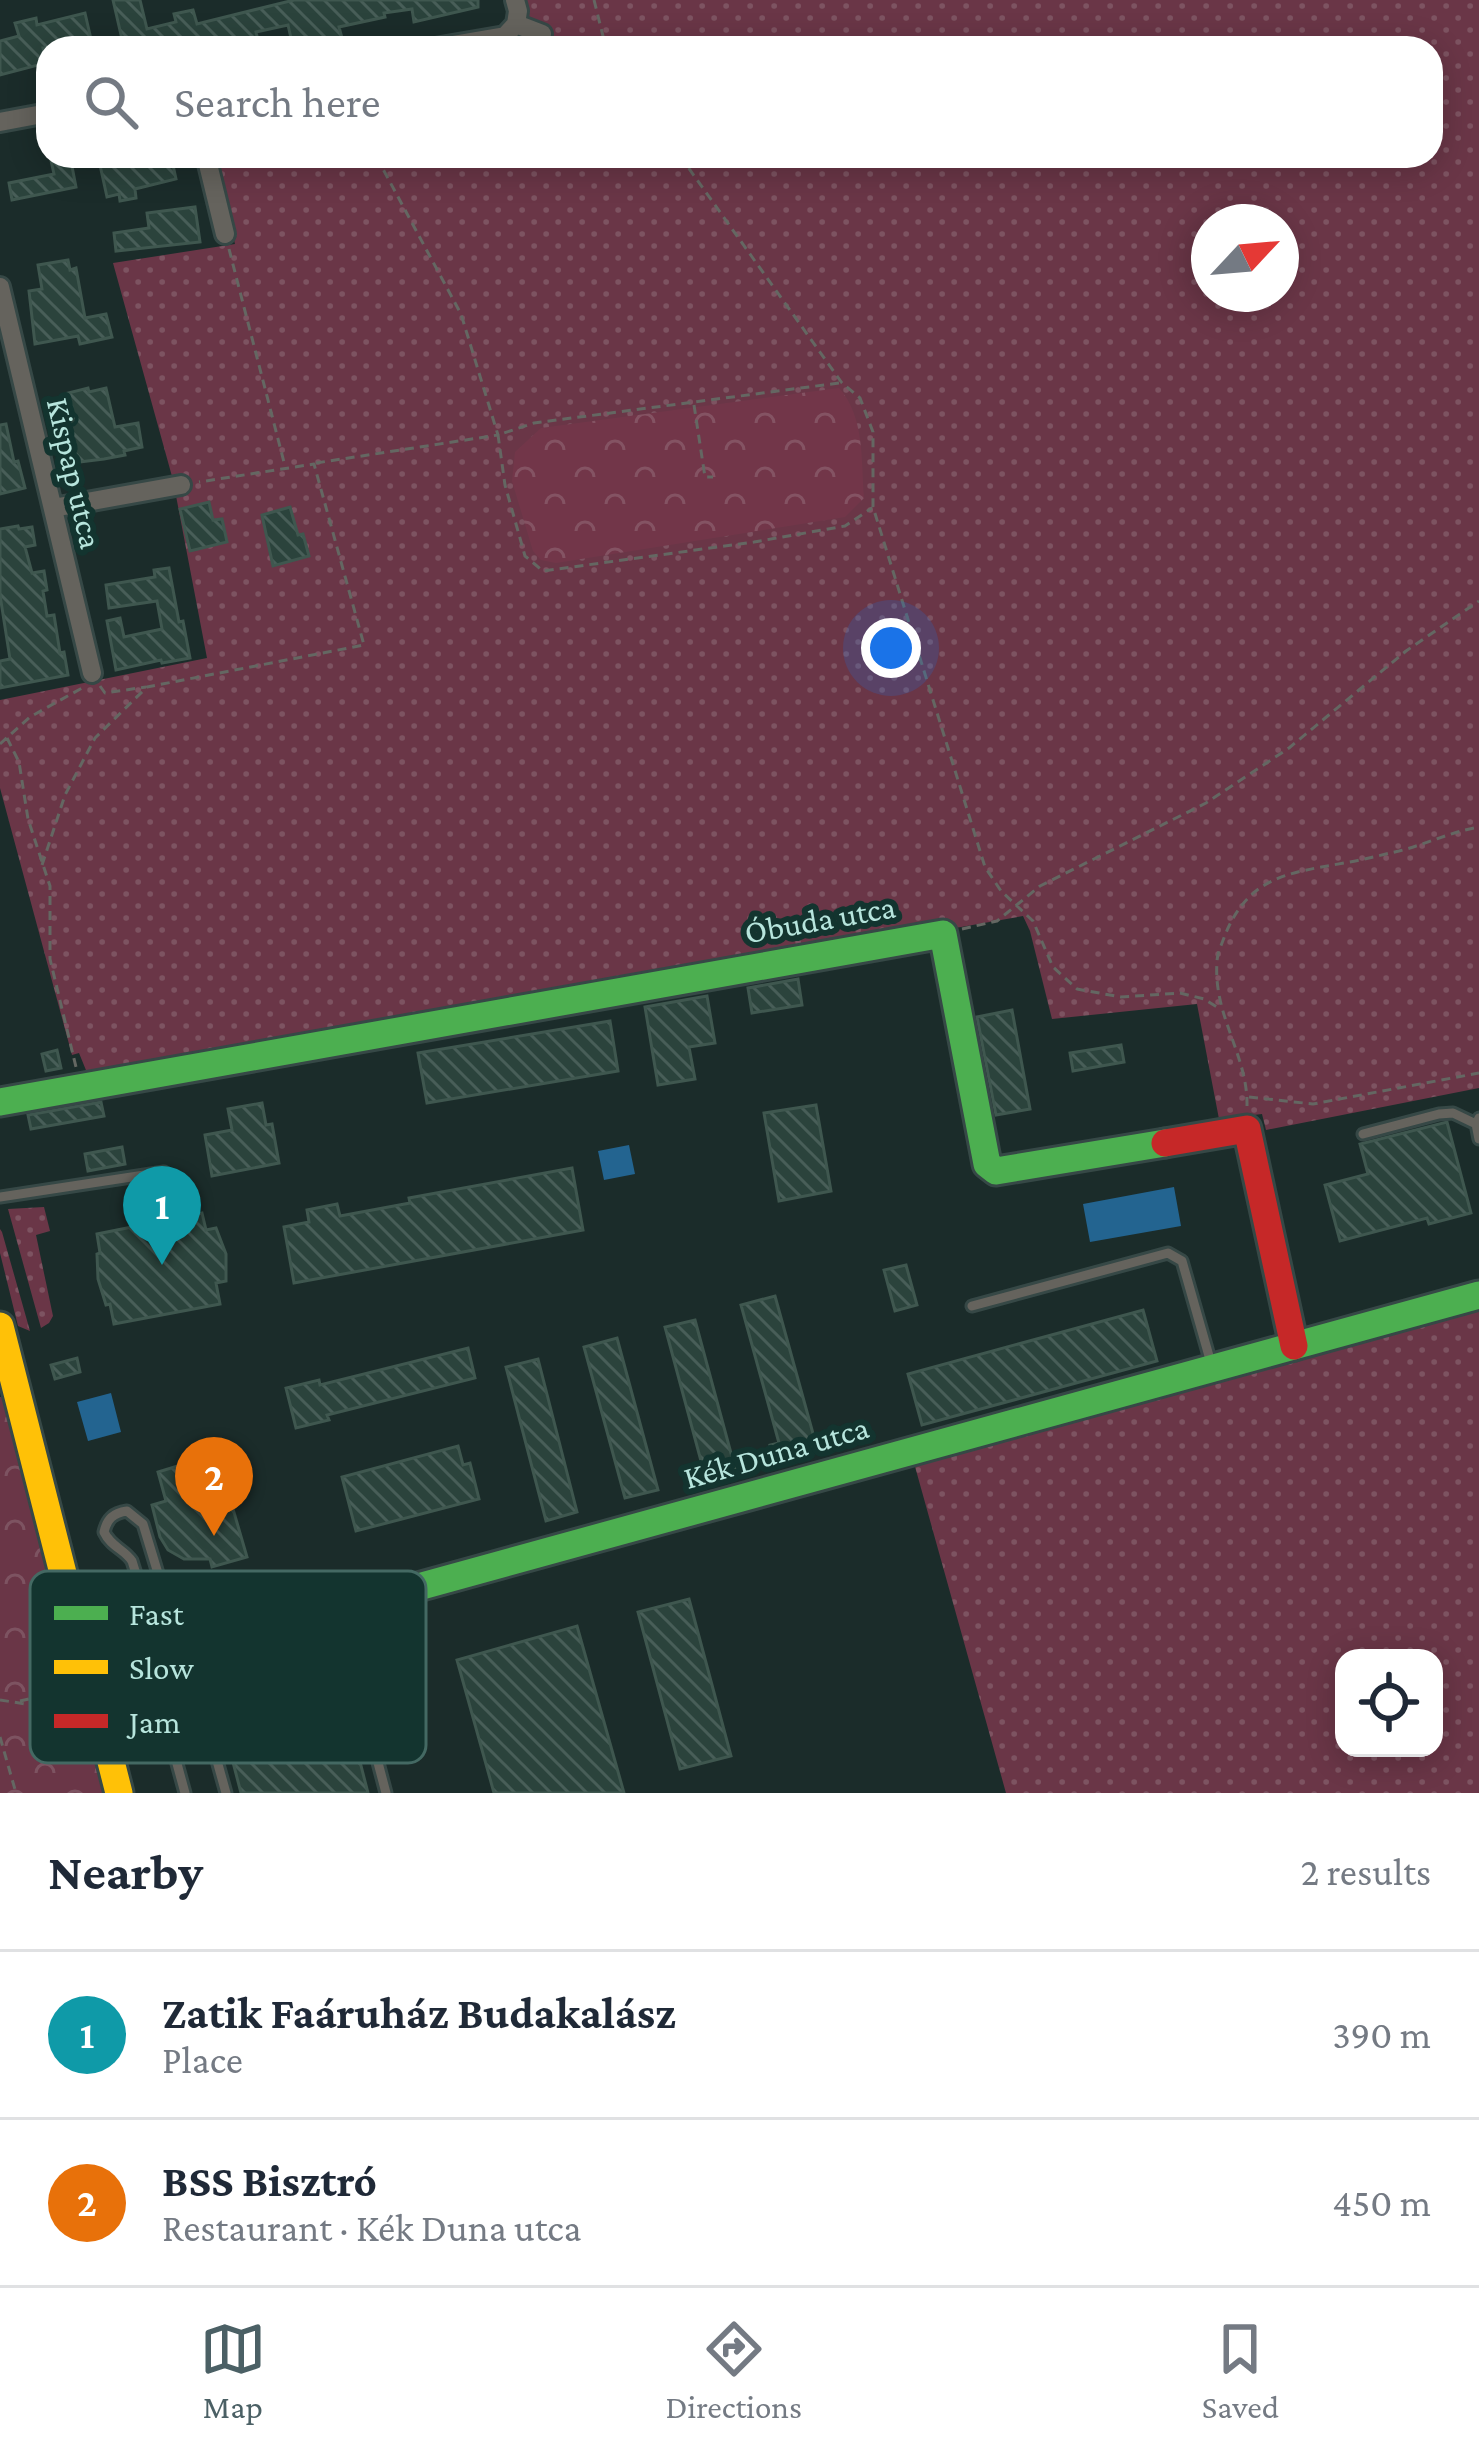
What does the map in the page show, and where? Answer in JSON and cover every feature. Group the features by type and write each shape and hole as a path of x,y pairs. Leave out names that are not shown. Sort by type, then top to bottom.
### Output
{"street":[{"path":"505,36 516,25 515,0"},
{"path":"516,25 542,34"},
{"path":"0,122 36,114"},
{"path":"209,168 225,234"},
{"name":"Kispap utca","path":"0,287 92,673"},
{"path":"53,508 181,485"},
{"name":"Óbuda utca","path":"0,1102 943,934 988,1164 996,1171 1247,1129"},
{"path":"1247,1129 1294,1346"},
{"name":"Kék Duna utca","path":"426,1583 1479,1295"},
{"path":"0,1326 9,1402 59,1571"},
{"path":"112,1763 119,1793"}],"lane":[{"path":"1363,1134 1453,1113 1477,1121 1479,1139"},
{"path":"0,1197 164,1172"},
{"path":"971,1306 1168,1253 1182,1261 1212,1369"},
{"path":"135,1571 127,1553 108,1541 104,1532 106,1523 119,1512 127,1511 143,1524 158,1571"},
{"path":"176,1763 185,1793"},
{"path":"218,1763 226,1793"},
{"path":"378,1763 386,1793"}],"path":[{"path":"594,0 603,36"},
{"path":"382,168 461,314 498,435 525,556 543,571 845,526 874,507"},
{"path":"689,168 842,383 860,398 873,432 874,507 985,867 1001,891 1033,921 1053,967 1077,989 1121,997 1180,993 1220,1009"},
{"path":"225,234 285,468"},
{"path":"181,485 498,435 534,423 842,383"},
{"path":"694,403 705,477 713,477"},
{"path":"0,744 30,718 82,688 92,673 105,693 364,645 314,464"},
{"path":"943,934 997,921 1040,886 1206,803 1289,748 1406,651 1479,601"},
{"path":"43,865 65,795 95,738 146,687"},
{"path":"7,738 19,762 28,819 50,886 50,959 82,1088"},
{"path":"1247,1129 1247,1084 1220,1009 1216,958 1232,919 1258,887 1303,868 1406,849 1479,827"},
{"path":"1247,1096 1312,1104 1479,1073"},
{"path":"18,1701 30,1699"},
{"path":"0,1700 30,1704"},
{"path":"0,1737 16,1793"}],"green space":[{"path":"520,0 1479,0 1479,1088 1266,1130 1262,1114 1219,1119 1197,1004 1052,1019 1023,916 90,1080 79,1053 72,1055 0,788 0,700 207,658 173,480 113,263 235,244 216,168 1443,168 1443,36 511,36"},
{"path":"839,388 858,426 864,498 845,517 556,563 541,560 533,551 512,481 515,452 541,428"},
{"path":"44,1207 50,1231 36,1235 53,1316 41,1328 8,1209"},
{"path":"0,1229 30,1331 18,1326 0,1253"},
{"path":"1479,1290 1479,1793 1006,1793 914,1463"},
{"path":"8,1396 51,1571 30,1571 30,1763 98,1763 105,1793 0,1793 0,1397"}],"water":[{"path":"629,1145 635,1174 604,1180 598,1151"},
{"path":"1174,1187 1181,1226 1090,1242 1083,1204"},
{"path":"111,1393 121,1432 88,1441 77,1402"}],"building":[{"path":"113,0 140,0 147,29 176,22 174,14 193,10 197,24 294,0 478,0 478,7 414,22 412,9 384,13 385,17 339,27 341,36 290,36 288,25 256,32 257,36 121,36"},
{"path":"85,13 90,36 36,36 36,66 0,75 0,41 19,36 15,23 36,18 37,25"},
{"path":"53,168 72,168 76,187 12,200 9,183 54,174"},
{"path":"101,168 174,168 176,179 135,189 136,198 107,197"},
{"path":"195,207 200,242 116,251 114,233 149,228 147,213"},
{"path":"68,260 70,270 76,268 85,318 106,314 112,337 80,344 78,336 35,344 29,291 42,289 38,265"},
{"path":"88,388 89,392 106,388 115,427 138,423 142,447 104,459 64,460 55,410 72,407 68,393"},
{"path":"6,424 25,488 0,494 0,425"},
{"path":"209,502 213,520 222,519 227,542 190,551 180,509"},
{"path":"290,507 309,556 273,566 262,515"},
{"path":"32,527 35,545 25,547 32,573 44,571 47,616 54,615 68,675 0,688 0,661 10,659 0,595 0,529"},
{"path":"169,568 190,658 116,670 107,621 120,618 124,637 162,629 157,601 109,608 106,585 155,577 154,570"},
{"path":"798,979 802,1005 752,1013 748,988"},
{"path":"707,996 715,1043 689,1047 695,1079 658,1085 645,1007"},
{"path":"1012,1010 1030,1109 996,1115 977,1017"},
{"path":"610,1021 618,1071 427,1103 418,1053"},
{"path":"1121,1045 1124,1062 1073,1071 1070,1053"},
{"path":"57,1050 61,1068 46,1071 42,1054"},
{"path":"101,1102 104,1116 31,1129 28,1115"},
{"path":"262,1103 266,1125 272,1124 279,1163 212,1176 205,1135 232,1130 228,1109"},
{"path":"816,1105 831,1191 779,1201 764,1113"},
{"path":"1447,1122 1471,1213 1429,1224 1427,1218 1340,1241 1325,1185 1368,1174 1360,1144"},
{"path":"122,1147 125,1164 88,1171 85,1154"},
{"path":"572,1168 583,1230 294,1283 284,1227 309,1222 307,1210 337,1204 340,1216 410,1203 409,1198"},
{"path":"202,1213 206,1230 216,1228 226,1254 226,1281 216,1283 220,1304 114,1324 98,1279 97,1234"},
{"path":"906,1265 917,1305 895,1311 884,1270"},
{"path":"775,1296 817,1448 774,1460 770,1445 779,1443 741,1305"},
{"path":"1143,1310 1157,1361 922,1425 908,1374"},
{"path":"695,1320 735,1468 705,1476 665,1327"},
{"path":"617,1338 658,1490 625,1498 584,1347"},
{"path":"468,1348 475,1378 327,1415 329,1420 296,1428 286,1388 319,1380 320,1385"},
{"path":"77,1358 80,1372 55,1379 51,1365"},
{"path":"538,1359 577,1512 546,1521 506,1367"},
{"path":"458,1446 463,1465 470,1463 479,1499 356,1531 342,1477"},
{"path":"217,1454 247,1557 212,1567 210,1559 184,1559 168,1550 152,1505 166,1501 158,1472"},
{"path":"689,1599 731,1756 680,1769 638,1612"},
{"path":"577,1626 624,1793 494,1793 457,1660"},
{"path":"233,1763 360,1763 368,1793 241,1793"}],"traffic: fast":[{"path":"0,1102 943,934 987,1164 996,1171 1165,1143"},
{"path":"426,1585 1479,1295"}],"traffic: slow":[{"path":"0,1326 62,1571"},
{"path":"111,1763 119,1793"}],"traffic: jam":[{"path":"1165,1143 1247,1129 1294,1346"}],"place":[{"name":"Zatik Faáruház Budakalász","path":"162,1265"},
{"name":"BSS Bisztró","path":"214,1536"}]}
